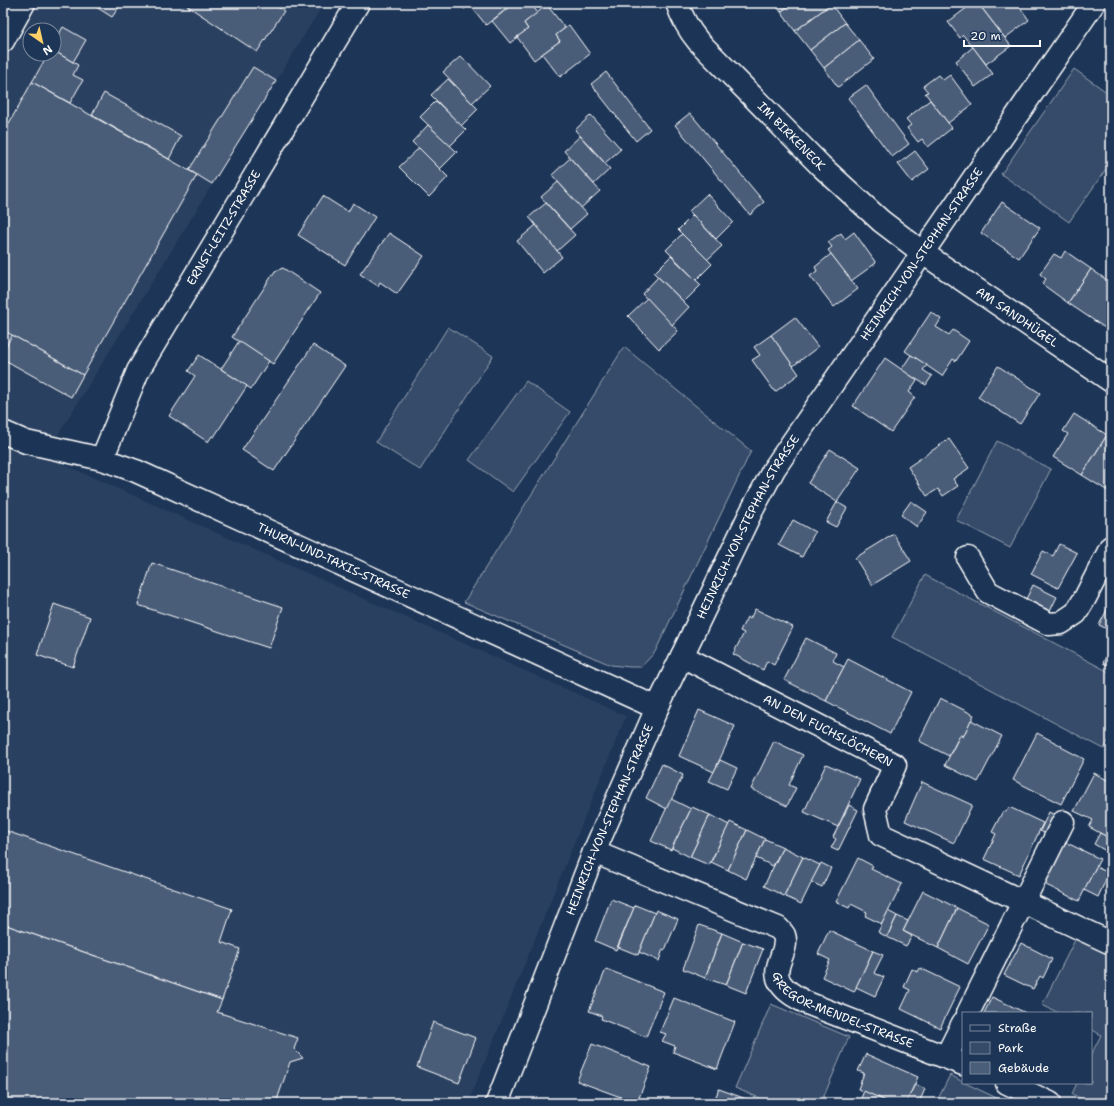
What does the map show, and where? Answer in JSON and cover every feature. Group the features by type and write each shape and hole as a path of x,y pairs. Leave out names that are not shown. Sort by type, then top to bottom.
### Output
{"street":[{"path":"3,41 24,3"},
{"name":"ERNST-LEITZ-STRASSE","path":"102,459 138,371 358,3"},
{"name":"IM BIRKENECK","path":"677,3 682,18 689,31 741,85 821,166 881,222 923,253"},
{"name":"HEINRICH-VON-STEPHAN-STRASSE","path":"497,1103 594,852 657,708 747,521 774,469 1094,3"},
{"name":"AM SANDHÜGEL","path":"923,253 1111,381"},
{"name":"THURN-UND-TAXIS-STRASSE","path":"3,432 26,442 102,459 136,471 657,708"},
{"path":"968,558 988,592 1049,624 1062,623 1076,613 1111,547"},
{"name":"AN DEN FUCHSLÖCHERN","path":"682,656 895,764 875,810 881,835 1111,943"},
{"path":"968,1012 1062,822"},
{"name":"GREGOR-MENDEL-STRASSE","path":"594,852 778,928 784,936 784,948 776,973 780,984 789,993 807,1003 954,1061"},
{"path":"954,1061 962,1027"},
{"path":"1009,1084 1050,1103"}],"shaded area":[{"path":"3,3 324,3 45,456 626,716 468,1103 3,1103"}],"green space":[{"path":"1074,69 1111,95 1111,162 1069,222 1001,174"},
{"path":"448,327 493,356 420,470 376,442"},
{"path":"624,347 751,451 655,652 641,667 611,665 464,602"},
{"path":"526,381 570,412 513,492 469,460"},
{"path":"997,441 1051,469 1010,548 956,520"},
{"path":"925,575 1111,673 1111,736 1104,749 892,637"},
{"path":"1076,938 1111,955 1111,1103 1090,1103 1072,1094 1077,1084 1092,1084 1092,1053 1101,1035 1092,1030 1092,1012 1057,1012 1042,1005"},
{"path":"771,1004 849,1037 821,1103 772,1103 735,1088"},
{"path":"950,1075 962,1081 962,1084 967,1084 1001,1100 999,1103 936,1103"}],"building":[{"path":"90,3 122,3 112,17"},
{"path":"183,3 272,3 284,11 257,52"},
{"path":"459,3 473,3 464,9"},
{"path":"473,3 513,4 486,25 470,5"},
{"path":"512,3 530,3 538,13 524,23 528,29 510,43 492,21 513,4"},
{"path":"774,3 792,3 781,12"},
{"path":"792,3 831,4 795,31 781,12"},
{"path":"973,3 978,3 1011,46 986,64 963,35 960,38 948,22"},
{"path":"978,3 1017,3 1029,20 1005,38"},
{"path":"831,4 845,23 810,50 795,31"},
{"path":"547,5 565,28 556,35 560,41 534,60 517,37 528,29 524,23"},
{"path":"845,23 859,40 824,68 810,50"},
{"path":"569,25 590,54 560,77 542,54 560,41 556,35"},
{"path":"63,27 86,40 73,62 62,56"},
{"path":"859,40 874,59 838,87 824,68"},
{"path":"973,47 993,74 975,87 956,61"},
{"path":"62,56 78,65 73,75 83,80 70,103 32,82 43,62 62,62"},
{"path":"461,56 490,86 472,103 443,72"},
{"path":"253,67 276,81 212,184 189,170"},
{"path":"606,72 650,129 636,141 591,84"},
{"path":"938,75 943,80 950,75 972,105 948,123 925,93 928,92 923,86"},
{"path":"448,79 478,109 461,126 431,95"},
{"path":"32,82 197,175 83,375 3,330 3,134"},
{"path":"866,85 909,144 892,157 848,98"},
{"path":"104,93 181,136 169,159 92,115"},
{"path":"930,100 952,128 928,147 922,139 918,142 907,128 911,125 906,119"},
{"path":"436,101 466,130 450,146 420,117"},
{"path":"690,113 764,202 750,215 675,125"},
{"path":"591,115 621,149 605,163 575,130"},
{"path":"428,125 457,152 440,169 412,142"},
{"path":"580,136 610,169 594,184 564,151"},
{"path":"419,148 448,177 429,197 399,167"},
{"path":"915,151 929,169 912,182 898,164"},
{"path":"570,158 600,191 581,208 552,175"},
{"path":"558,182 587,214 570,229 541,197"},
{"path":"707,194 733,222 716,239 689,211"},
{"path":"323,196 348,212 353,203 375,217 345,265 298,235"},
{"path":"1002,202 1040,228 1019,258 981,233"},
{"path":"546,203 575,235 557,251 529,217"},
{"path":"693,215 722,246 707,260 678,230"},
{"path":"536,225 562,257 543,273 517,241"},
{"path":"854,232 876,263 851,281 828,250 832,247 828,242 841,233 845,239"},
{"path":"389,233 424,256 397,294 380,282 378,286 360,274"},
{"path":"682,234 712,264 696,280 666,250"},
{"path":"1065,251 1091,269 1068,303 1042,284 1046,279 1040,274 1054,254 1061,258"},
{"path":"831,254 858,289 834,307 810,276 817,271 815,267"},
{"path":"671,256 701,285 684,302 654,273"},
{"path":"283,268 320,293 273,364 232,337 275,271"},
{"path":"1091,269 1111,283 1111,332 1068,303"},
{"path":"658,277 689,307 672,325 642,294"},
{"path":"647,298 678,331 659,349 628,316"},
{"path":"931,312 941,319 936,327 949,335 953,330 969,341 956,361 953,359 942,376 905,351"},
{"path":"795,317 818,347 793,366 771,335"},
{"path":"12,335 83,375 71,397 3,359 3,352"},
{"path":"771,335 799,374 775,392 752,360 760,355 754,347"},
{"path":"239,341 269,361 251,389 221,369"},
{"path":"313,345 345,366 274,471 242,450"},
{"path":"199,355 247,386 214,437 212,436 208,442 169,416 195,376 188,371"},
{"path":"911,355 927,365 923,370 932,376 926,385 901,370"},
{"path":"885,358 917,380 909,392 915,397 891,432 853,406"},
{"path":"998,366 1040,393 1020,424 978,397"},
{"path":"1074,414 1107,435 1082,475 1053,457 1068,434 1063,431"},
{"path":"1107,435 1111,437 1111,493 1082,475"},
{"path":"949,439 969,468 953,479 958,486 943,496 938,489 927,496 908,467"},
{"path":"830,449 860,468 837,502 808,483"},
{"path":"911,501 927,512 917,527 901,515"},
{"path":"837,502 847,508 836,527 826,522"},
{"path":"793,520 815,532 802,557 779,545"},
{"path":"894,534 911,561 872,585 855,558"},
{"path":"1059,544 1077,553 1058,588 1031,574 1043,551 1053,556"},
{"path":"152,563 283,607 269,648 138,605"},
{"path":"1033,585 1057,597 1050,611 1026,599"},
{"path":"1111,602 1111,631 1099,625"},
{"path":"54,604 90,617 73,667 37,655"},
{"path":"755,609 793,627 774,665 767,661 763,670 733,654 744,633 740,631 747,617 750,619"},
{"path":"806,638 836,653 833,661 844,667 826,701 784,680"},
{"path":"1110,648 1111,649 1111,667 1103,663"},
{"path":"848,659 911,692 890,734 826,701"},
{"path":"940,698 974,715 963,737 960,735 949,756 919,741"},
{"path":"699,710 735,726 714,772 679,756"},
{"path":"971,720 1002,736 978,782 945,765 960,735 963,737"},
{"path":"1037,733 1084,759 1061,804 1013,780"},
{"path":"774,741 803,755 789,785 796,788 787,806 751,789"},
{"path":"720,760 737,768 727,789 709,781"},
{"path":"662,764 683,775 667,809 646,798"},
{"path":"826,764 860,779 838,827 804,812"},
{"path":"1094,773 1111,782 1111,839 1089,827 1093,820 1074,811"},
{"path":"922,782 972,805 954,843 905,821"},
{"path":"671,799 691,809 671,850 651,841"},
{"path":"849,805 858,810 838,851 831,848 836,839 833,837"},
{"path":"692,807 710,815 690,857 672,848"},
{"path":"1009,807 1043,823 1019,875 984,859 996,834 992,832 1003,811 1006,812"},
{"path":"1049,812 1058,817 1049,835 1040,831"},
{"path":"710,815 729,825 709,865 690,857"},
{"path":"730,822 747,830 728,870 711,862"},
{"path":"747,830 765,839 746,879 728,870"},
{"path":"6,831 232,909 221,942 240,949 222,1000 3,924 3,840"},
{"path":"1100,833 1111,839 1111,854 1094,844"},
{"path":"765,839 783,847 773,866 756,858"},
{"path":"1065,842 1100,859 1079,901 1044,884"},
{"path":"783,847 803,857 784,896 764,886"},
{"path":"803,857 820,865 801,904 784,896"},
{"path":"858,858 873,866 871,869 902,884 882,924 865,916 867,912 851,904 849,908 836,902"},
{"path":"821,863 831,868 822,887 811,882"},
{"path":"1096,867 1109,873 1098,897 1084,890"},
{"path":"923,891 957,908 938,948 903,931"},
{"path":"611,899 634,908 616,950 595,941"},
{"path":"635,905 655,913 638,955 618,947"},
{"path":"957,908 989,924 968,964 938,948"},
{"path":"656,910 678,919 665,950 663,949 659,961 639,952"},
{"path":"888,911 897,916 887,937 878,932"},
{"path":"897,916 908,921 903,931 912,936 906,946 887,937"},
{"path":"3,924 222,1000 217,1012 298,1038 294,1049 303,1058 290,1062 276,1103 3,1103"},
{"path":"699,925 722,933 705,978 683,969"},
{"path":"829,930 873,951 854,992 822,977 830,960 818,954"},
{"path":"722,933 743,942 726,985 705,978"},
{"path":"743,942 763,949 746,993 726,985"},
{"path":"1021,943 1052,959 1043,978 1040,976 1033,989 1004,975"},
{"path":"873,951 883,955 874,973 884,977 875,996 856,987"},
{"path":"920,968 960,987 940,1028 901,1009 910,990 904,987 912,969 918,972"},
{"path":"606,969 664,992 646,1037 601,1019 602,1016 589,1011"},
{"path":"992,997 1024,1012 984,1012"},
{"path":"674,998 735,1022 717,1069 673,1052 675,1046 662,1041 666,1034 660,1032"},
{"path":"433,1022 476,1038 459,1083 417,1067"},
{"path":"592,1044 651,1067 637,1103 577,1081"},
{"path":"866,1054 918,1077 906,1103 890,1103 858,1089 864,1073 858,1071"},
{"path":"915,1084 925,1089 919,1103 906,1103"},
{"path":"719,1089 757,1103 713,1103"},
{"path":"864,1091 890,1103 859,1103"}]}
